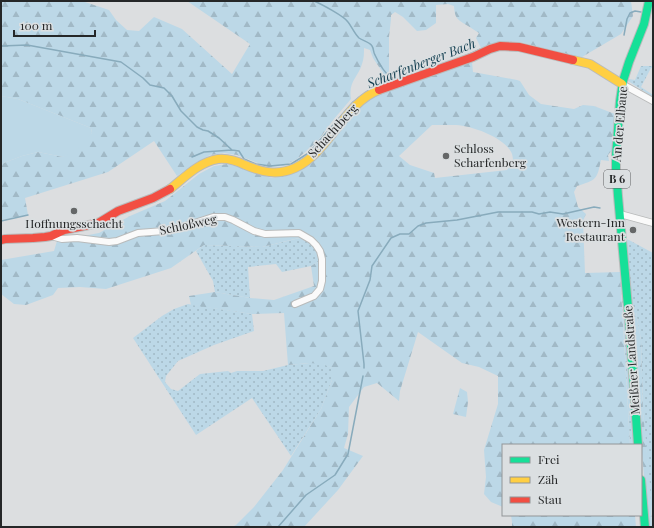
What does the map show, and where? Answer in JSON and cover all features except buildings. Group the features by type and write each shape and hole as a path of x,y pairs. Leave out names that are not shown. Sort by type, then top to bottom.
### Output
{"street":[{"name":"An der Elbaue","path":"625,274 616,169 619,114 623,81 642,27 649,1"},
{"name":"Schachtberg","path":"1,240 5,238 34,238 51,236 60,231 98,222 118,211 158,196 203,164 217,159 236,161 266,172 277,172 295,167 315,154 348,113 374,92 495,48 510,46 519,47 583,62 623,81"},
{"path":"623,81 653,101"},
{"path":"620,214 653,223"},
{"name":"Schloßweg","path":"51,236 109,242 117,241 138,233 164,231 182,227 213,217 225,217 254,232 265,234 299,233 311,240 320,251 322,259 322,282 320,290 314,296 295,304"},
{"name":"Meißner Landstraße","path":"625,274 638,444"},
{"path":"642,492 645,527"}],"green space":[{"path":"1,1 82,1 109,10 116,20 127,30 139,31 154,17 182,29 232,74 250,44 187,1 631,1 633,16 621,34 582,57 520,42 500,42 481,48 476,38 479,33 459,20 455,14 454,6 448,4 436,5 436,23 426,30 417,31 403,17 395,12 391,15 389,37 389,73 385,76 373,58 370,50 364,48 363,62 352,84 350,93 351,99 317,142 297,159 283,166 268,167 237,155 224,153 210,155 195,163 177,176 154,141 108,172 25,198 28,215 1,220 1,164 38,152 63,157 92,133 91,128 18,99 1,96"},
{"path":"470,60 472,62 473,72 520,81 529,95 541,104 574,109 583,105 594,106 615,114 613,149 608,155 609,161 601,160 595,178 577,186 574,192 578,207 586,214 583,221 585,273 620,272 630,444 502,444 502,507 491,502 484,494 486,477 484,450 498,404 498,376 479,367 462,363 418,332 400,391 399,401 377,383 364,387 349,407 348,434 344,448 363,456 338,490 304,527 232,527 236,525 254,507 283,470 321,409 332,380 332,368 323,364 309,363 288,365 284,313 252,314 191,305 189,296 215,292 250,298 274,300 314,286 311,266 321,260 312,245 303,237 262,247 204,245 171,268 106,289 80,287 58,288 53,295 26,305 14,304 1,294 1,260 54,251 57,241 99,233 130,216 165,201 199,174 214,166 227,164 272,178 290,175 308,163 349,117 369,98","holes":["432,125 456,125 480,130 496,138 509,148 512,154 513,163 507,170 435,178 434,173 410,165 399,156"]},
{"path":"641,66 653,66 641,87 653,95 653,97 628,81 629,79 635,80"},
{"path":"1,96 18,99 91,128 92,133 82,146 63,157 38,152 1,164"},
{"path":"304,237 318,252 321,260 311,266 282,272 276,264 248,267 250,298 215,292 213,281 196,251 204,245 262,247"},
{"path":"626,239 653,253 653,527 643,412 641,340 636,312 631,313"},
{"path":"620,263 635,444 630,444"},
{"path":"188,304 252,314 254,331 214,345 178,361 166,376 165,382 171,389 178,391 200,374 228,371 231,373 237,371 263,371 288,365 320,362 332,368 332,380 321,409 291,456 252,398 196,435 133,338 162,316 174,309"},
{"path":"636,312 641,340 643,412 650,485 652,527 648,527 631,313"},
{"path":"460,388 467,392 468,402 466,417 453,414"},
{"path":"511,516 635,516 636,527 512,527"}],"waterway":[{"path":"314,1 346,19 359,38 371,45 374,54 393,80"},
{"path":"624,35 627,19 630,13 635,11 641,12"},
{"path":"1,46 27,45 121,62 150,85 164,88 172,96 181,111 197,127 208,131 219,138 232,150"},
{"name":"Scharfenberger Bach","path":"465,56 481,49"},
{"name":"Scharfenberger Bach","path":"389,82 397,80"},
{"name":"Scharfenberger Bach","path":"192,157 204,152 232,150 239,151 244,159 256,164 270,166 291,164 307,154 353,102 369,90 373,89"},
{"path":"364,368 358,311 370,280 372,266 391,238 400,234 409,234 418,226 426,223 457,220 498,212 532,212 539,214 550,212 563,214 594,207 600,208"},
{"name":"Scharfenberger Bach","path":"1,221 28,215"},
{"path":"278,527 306,495 335,475 348,454 363,376"}],"traffic: fast":[{"path":"638,444 616,156 623,81 644,24 649,1"},
{"path":"642,492 645,527"}],"traffic: slow":[{"path":"573,60 590,64 622,84"},
{"path":"170,189 186,175 204,163 218,159 232,160 257,170 270,172 282,172 295,168 307,161 318,151 356,105 367,96 379,90"}],"traffic: jam":[{"path":"379,90 500,46 519,47 573,60"},
{"path":"1,240 51,236 64,230 94,224 118,211 153,198 170,189"}],"place":[{"name":"Schloss Scharfenberg","path":"446,156"},
{"name":"Hoffnungsschacht","path":"74,211"},
{"name":"Western-Inn Restaurant","path":"633,230"}]}
